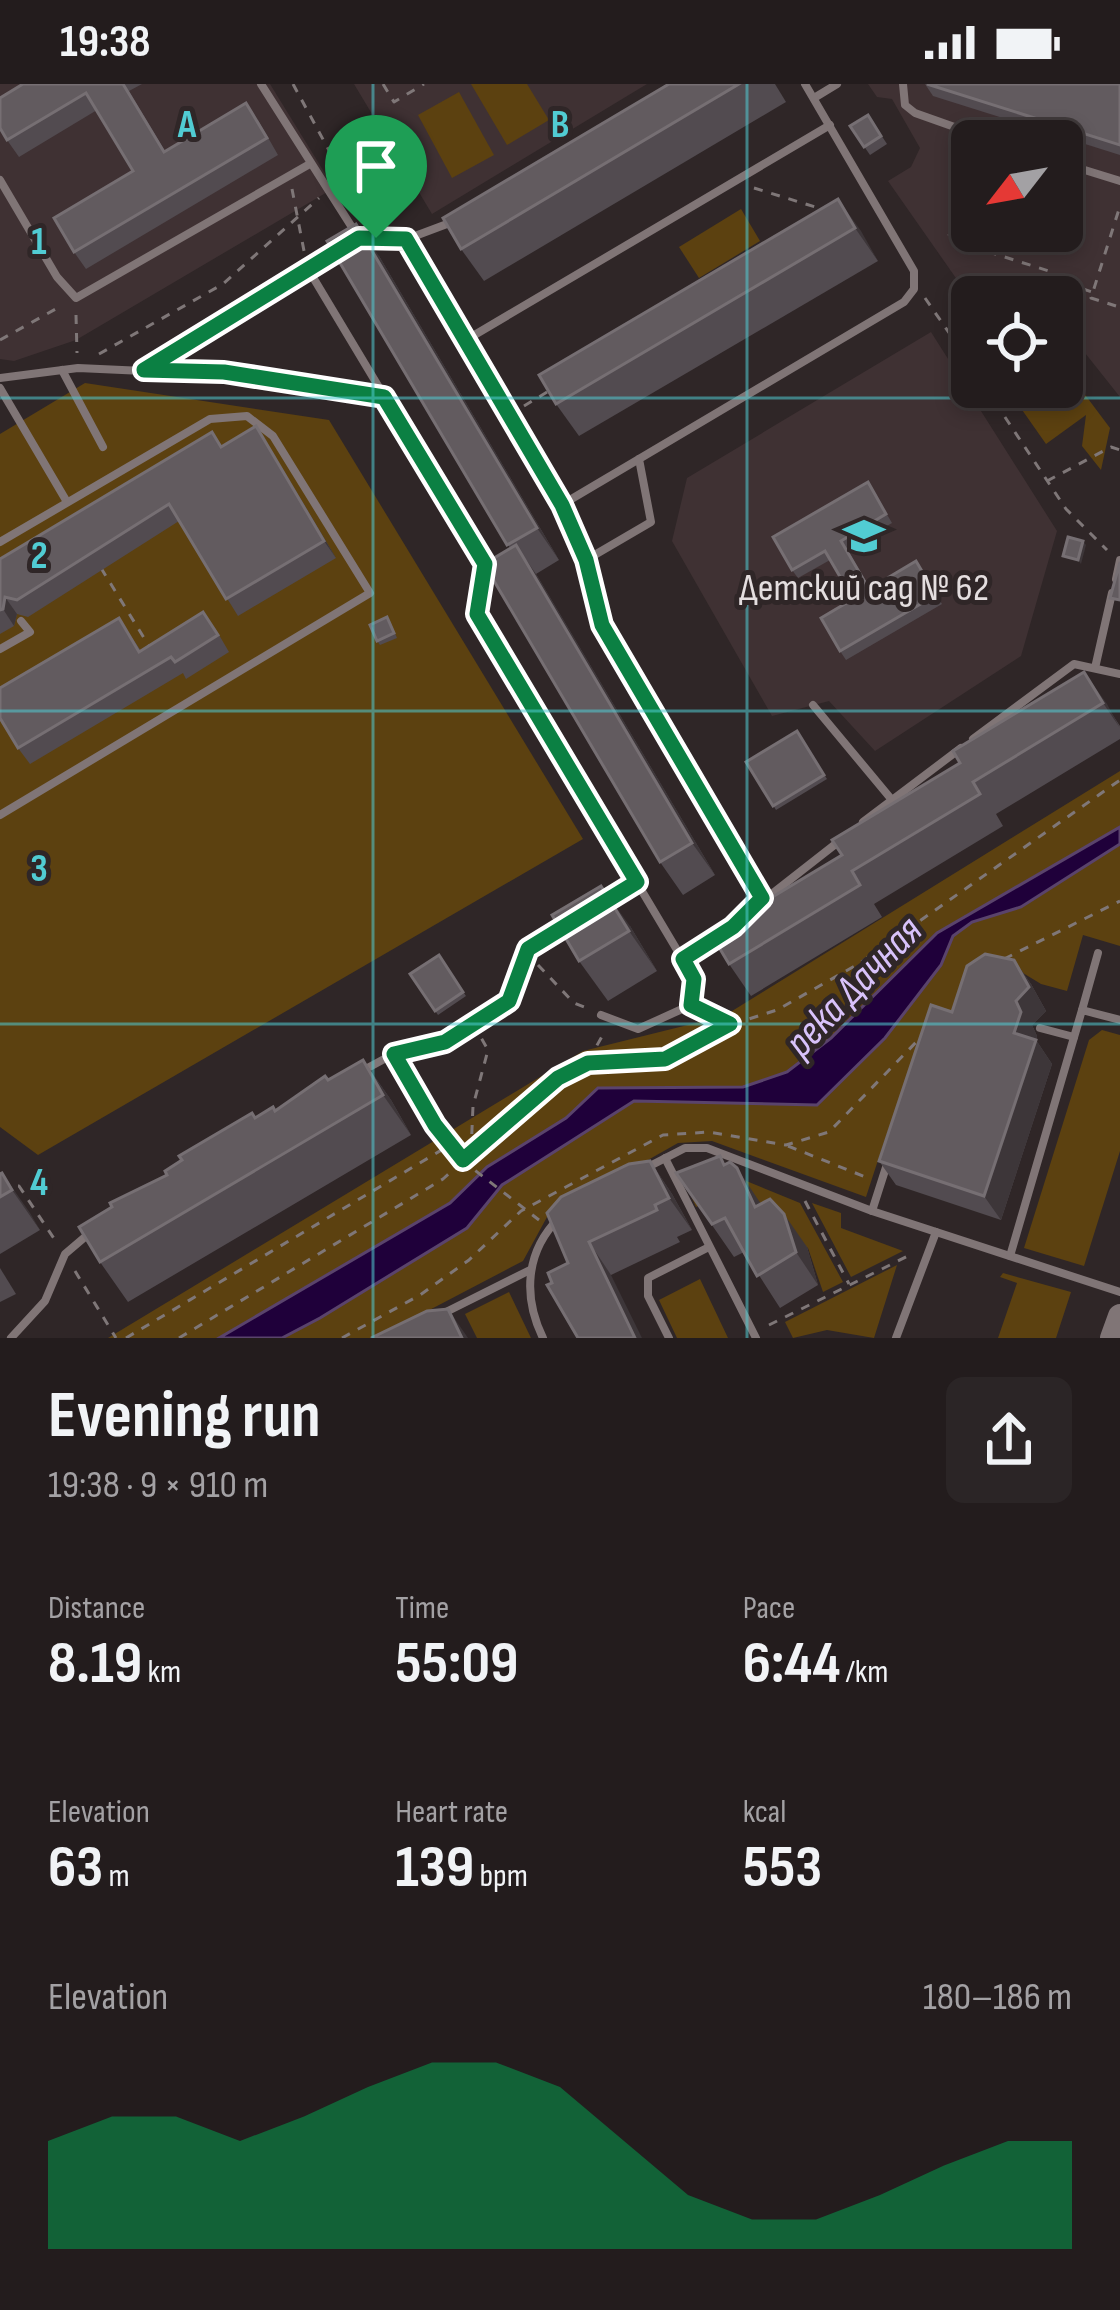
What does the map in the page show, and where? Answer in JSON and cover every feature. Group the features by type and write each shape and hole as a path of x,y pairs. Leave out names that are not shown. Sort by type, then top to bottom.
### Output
{"main road":[{"path":"1112,1338 1120,1316"}],"lane":[{"path":"261,84 308,165 359,238"},
{"path":"562,505 904,302 914,289 914,271 805,84"},
{"path":"814,98 837,84"},
{"path":"903,84 905,105 951,126"},
{"path":"466,340 830,125"},
{"path":"0,180 57,278 76,298 308,165"},
{"path":"1083,170 1120,181"},
{"path":"144,370 359,238 406,239 467,214"},
{"path":"406,239 562,505 586,560 651,522 639,459"},
{"path":"308,269 485,564 477,614 694,979 691,1005 638,1029 606,1017"},
{"path":"0,378 78,368 224,372 384,397"},
{"path":"62,370 104,447"},
{"path":"0,388 67,502"},
{"path":"0,542 210,419 247,416 273,436 370,593 0,814"},
{"path":"1095,668 1120,558"},
{"path":"0,650 30,632 21,621"},
{"path":"683,959 733,927 762,898 1074,664 1120,674"},
{"path":"814,704 892,800"},
{"path":"600,904 637,882"},
{"path":"352,1077 394,1054 445,1042 509,1001 528,949 582,916"},
{"path":"1010,1256 1098,953"},
{"path":"1082,1010 1120,1020"},
{"path":"1040,1028 1074,1037"},
{"path":"872,1211 894,1144"},
{"path":"624,1180 686,1148 706,1148 872,1211 1120,1292"},
{"path":"665,1158 756,1338"},
{"path":"543,1338 531,1311 530,1270 549,1228 564,1214"},
{"path":"11,1338 45,1301 68,1259 97,1228"},
{"path":"896,1338 936,1232"},
{"path":"669,1338 648,1296 647,1278 709,1247"},
{"path":"434,1318 530,1270"}],"path":[{"path":"293,84 376,238"},
{"path":"383,84 394,102 424,84"},
{"path":"289,176 308,269"},
{"path":"734,182 844,216 873,199"},
{"path":"78,368 132,332 157,325 223,284 326,192"},
{"path":"1116,306 1090,298 1120,206"},
{"path":"988,252 1052,272 1050,278 1092,292"},
{"path":"914,289 951,338"},
{"path":"0,340 76,298 78,368"},
{"path":"510,414 568,379"},
{"path":"999,408 1046,481 1099,548 1120,558"},
{"path":"1046,481 1111,447 1120,450"},
{"path":"586,560 602,625 762,898"},
{"path":"101,568 149,645"},
{"path":"179,1338 443,1180 558,1078 588,1063 665,1059 730,1024 777,1010 860,963 1120,783"},
{"path":"989,969 1120,901"},
{"path":"528,949 555,986 606,1017 588,1063"},
{"path":"691,1005 730,1024"},
{"path":"471,1154 473,1106 488,1050 473,1024"},
{"path":"786,1145 836,1127 933,1024"},
{"path":"394,1054 450,1145 524,1209"},
{"path":"342,1338 421,1294 524,1209 675,1132 786,1145 881,1183"},
{"path":"126,1338 450,1145"},
{"path":"0,1186 19,1186 116,1338"},
{"path":"804,1200 849,1284"}],"shaded area":[{"path":"0,84 270,84 334,188 76,340 14,361 0,359"},
{"path":"354,84 647,84 432,214"},
{"path":"471,84 527,84 549,120 507,145"},
{"path":"868,84 1120,84 1120,397 1083,350 1083,276 954,276 888,181 911,167 920,148 892,99 877,97"},
{"path":"459,92 494,155 452,178 418,115"},
{"path":"741,209 760,241 699,278 679,247"},
{"name":"Детский сад № 62","path":"931,332 951,364 951,408 979,408 1057,531 1021,656 875,751 829,701 772,716 672,541 687,478"},
{"path":"85,383 329,420 583,839 38,1155 0,1127 0,434"},
{"path":"1083,392 1110,428 1101,470 1082,446 1086,415 1046,444 1021,408 1083,408"},
{"path":"1120,771 1120,946 1083,935 1067,991 1041,984 1013,967 955,1009 933,1036 901,1096 866,1197 712,1141 678,1143 547,1217 523,1261 376,1338 108,1338 583,1051 724,1016"},
{"path":"1120,827 1120,844 1021,907 972,922 953,936 941,965 885,1038 817,1105 634,1101 502,1185 467,1228 320,1318 282,1338 219,1338 450,1203 487,1167 566,1118 598,1088 743,1087 787,1072 831,1038 937,933"},
{"path":"1102,1030 1120,1035 1120,1151 1084,1266 1024,1248 1089,1040"},
{"path":"705,1164 800,1203 843,1282 823,1292 808,1248 768,1218 760,1202 725,1193 696,1207 683,1178"},
{"path":"812,1203 841,1213 841,1228 903,1251 851,1277"},
{"path":"897,1265 874,1338 827,1330 793,1338 785,1322"},
{"path":"1003,1273 1071,1292 1056,1338 998,1338 1017,1283 1000,1277"},
{"path":"700,1279 728,1338 677,1338 659,1300"},
{"path":"509,1292 531,1338 477,1338 465,1314"}],"building":[{"path":"23,84 123,84 164,152 246,103 267,138 74,252 54,218 133,171 86,93 7,140 0,128 0,98"},
{"path":"669,84 739,84 461,249 443,218"},
{"path":"927,84 1120,84 1120,145 1083,133 1083,120 1041,120"},
{"path":"868,115 881,136 864,147 850,126"},
{"path":"838,199 855,228 556,404 539,375"},
{"path":"356,224 537,528 507,545 327,241"},
{"path":"256,426 324,541 226,599 169,504 17,600 5,597 0,610 0,559 212,432 221,447"},
{"path":"868,482 886,514 841,541 869,589 916,561 936,595 840,651 821,618 853,599 825,551 792,570 773,537"},
{"path":"1068,537 1083,541 1078,560 1063,556"},
{"path":"516,545 692,843 660,862 484,564"},
{"path":"1120,562 1120,600 1110,598"},
{"path":"203,612 218,635 175,662 171,657 18,748 0,718 0,688 119,618 139,652"},
{"path":"387,617 394,633 377,641 370,625"},
{"path":"1084,672 1103,703 973,782 980,794 852,871 860,885 729,964 711,934 842,855 832,840 960,763 953,751"},
{"path":"797,731 824,775 773,806 746,762"},
{"path":"601,886 629,931 579,961 552,915"},
{"path":"985,954 1014,960 1029,987 1016,1001 1021,1012 1014,1033 1036,1040 984,1196 879,1161 931,1005 952,1012 967,966"},
{"path":"439,955 463,992 435,1011 410,974"},
{"path":"363,1060 383,1095 100,1262 79,1227 112,1207 110,1203 167,1175 165,1171 182,1160 179,1156 252,1113 255,1118 273,1107 275,1111 325,1076 328,1080"},
{"path":"720,1156 724,1165 730,1162 737,1168 755,1207 770,1199 784,1214 796,1252 757,1276 725,1218 712,1224 676,1173"},
{"path":"650,1161 669,1198 655,1205 657,1210 589,1242 635,1338 578,1338 547,1285 552,1283 548,1273 568,1263 547,1213 561,1197 629,1164"},
{"path":"0,1174 12,1190 0,1197"},
{"path":"448,1309 462,1338 371,1338 427,1311"}],"place":[{"name":"Детский сад № 62","path":"864,536"}],"route":[{"path":"359,238 376,238 406,239 562,505 586,560 602,625 762,898 733,927 683,959 694,979 691,1005 730,1024 665,1059 588,1063 558,1078 463,1160 435,1125 394,1054 445,1042 509,1001 528,949 637,882 477,614 485,564 384,397 224,372 144,370 359,238"}],"water label":[{"name":"река Дачная","path":"854,987"}]}
